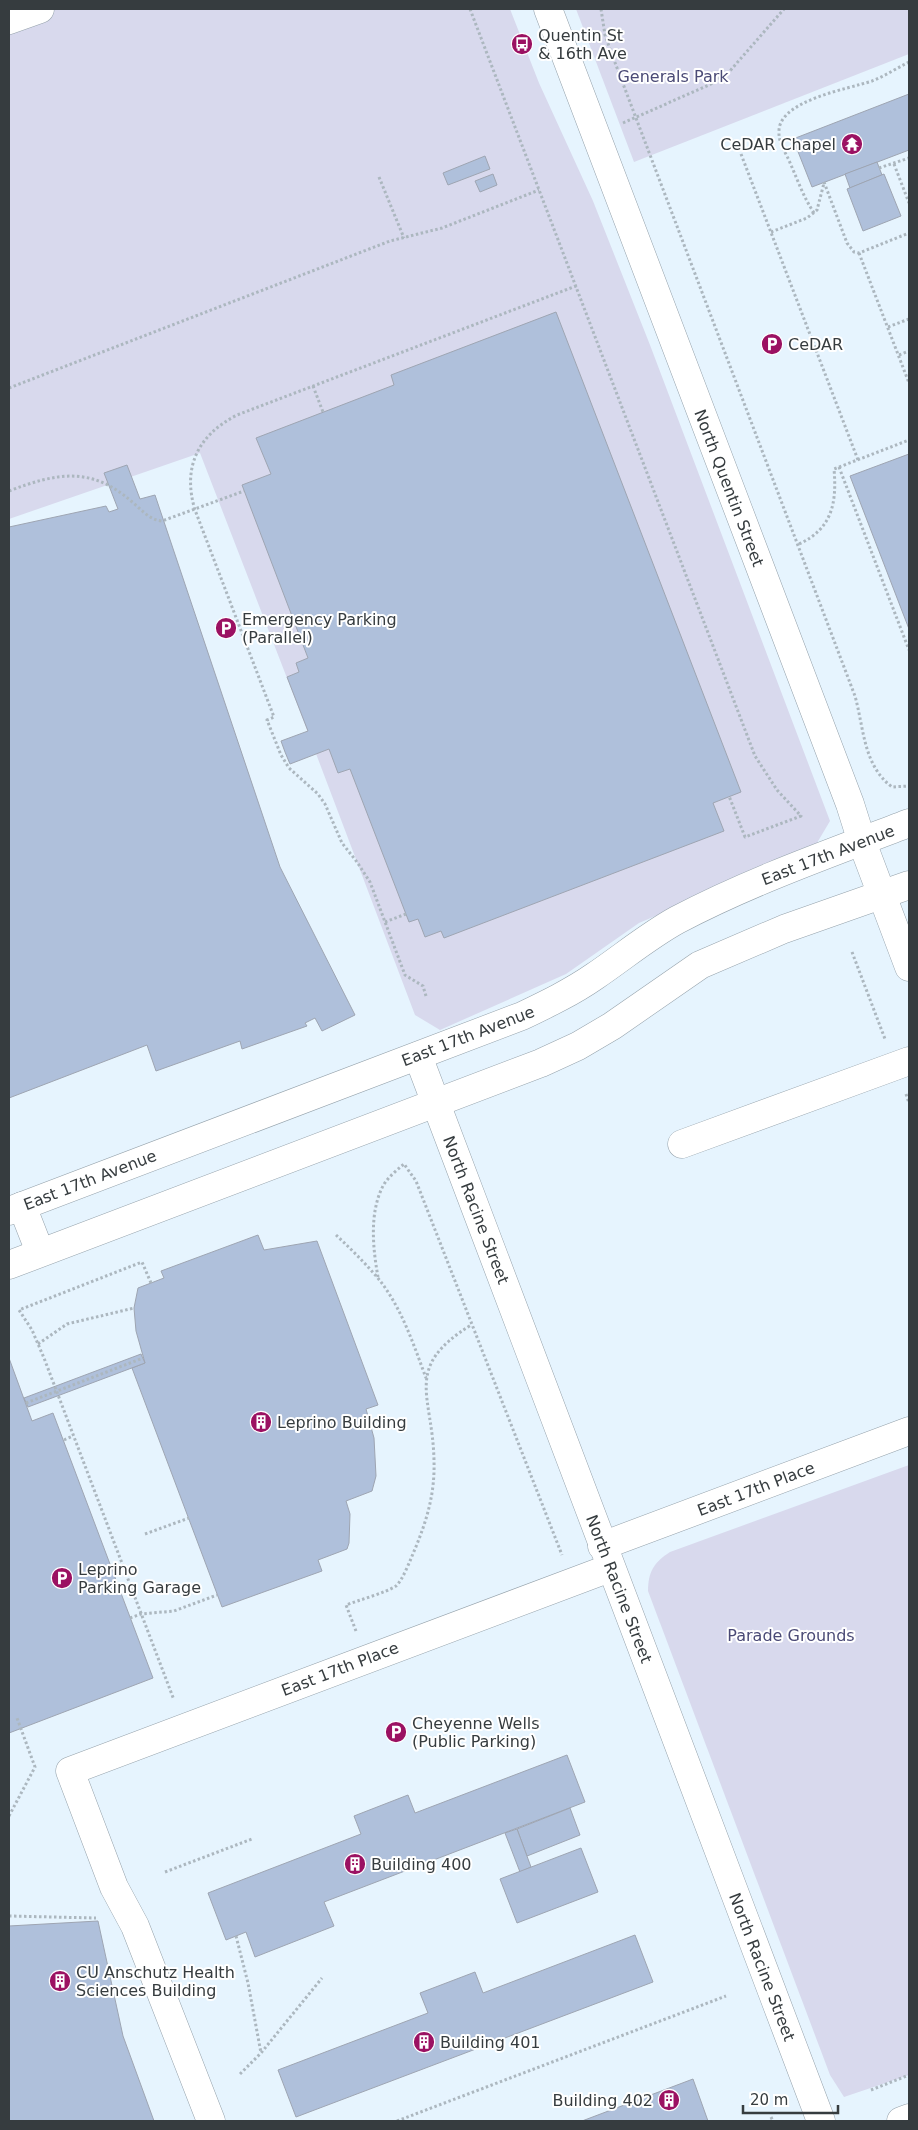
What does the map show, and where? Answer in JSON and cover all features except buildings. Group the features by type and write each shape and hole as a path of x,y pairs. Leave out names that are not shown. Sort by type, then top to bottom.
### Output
{"street":[{"path":"9,20 40,9"},
{"name":"North Quentin Street","path":"548,9 850,804 862,842 909,967"},
{"name":"East 17th Avenue","path":"15,1209 522,1016 555,1001 594,977 641,941 714,902 756,883 909,824"},
{"path":"9,1265 541,1062 578,1046 612,1026 700,965 750,942 909,885"},
{"name":"North Racine Street","path":"418,1056 821,2121"},
{"path":"682,1144 902,1064"},
{"path":"15,1209 40,1252"},
{"name":"East 17th Place","path":"212,2121 135,1926 114,1887 70,1771 606,1557 909,1432"},
{"path":"901,2121 909,2118"}],"path":[{"path":"470,9 755,756 777,790 801,816 745,837 729,796"},
{"path":"601,9 605,35 855,696 868,755 881,778 892,787 909,786"},
{"path":"595,134 636,118 711,84 730,72 784,9"},
{"path":"814,213 806,202 787,156 780,145 779,128 784,116 804,102 883,76 909,62"},
{"path":"741,154 858,460"},
{"path":"879,168 909,158"},
{"path":"894,164 909,203"},
{"path":"379,177 404,238"},
{"path":"771,232 807,218 814,213 817,210 824,182 850,248 859,253 909,383"},
{"path":"9,388 381,245 442,228 539,190"},
{"path":"859,253 909,233"},
{"path":"426,996 423,986 405,975 370,882 342,843 322,799 296,776 281,755 266,720 274,717 195,510 190,488 190,471 198,451 212,430 237,416 576,286"},
{"path":"888,327 909,318"},
{"path":"898,355 909,350"},
{"path":"313,386 323,412"},
{"path":"799,544 816,535 829,517 835,489 834,469 909,440"},
{"path":"840,467 909,650"},
{"path":"9,491 42,480 82,476 95,478 116,488 147,516 158,521 169,520 244,491"},
{"path":"385,922 406,914"},
{"path":"852,952 902,1064 909,1103"},
{"path":"378,1278 373,1239 378,1199 384,1185 404,1164 416,1181 564,1560"},
{"path":"336,1235 378,1278 401,1315 426,1378"},
{"path":"151,1283 142,1262 19,1310 38,1344 174,1700"},
{"path":"38,1344 67,1324 134,1308"},
{"path":"356,1631 346,1605 397,1585 408,1567 431,1507 434,1485 433,1435 426,1395 426,1378 435,1354 455,1336 472,1325"},
{"path":"26,1403 143,1358"},
{"path":"64,1440 74,1436"},
{"path":"145,1534 189,1518"},
{"path":"130,1618 141,1614 174,1611 217,1595"},
{"path":"9,1816 35,1767 17,1718"},
{"path":"165,1872 252,1839"},
{"path":"9,1916 100,1918"},
{"path":"236,1936 248,1984 261,2053"},
{"path":"240,2074 261,2053 322,1978"},
{"path":"397,2121 726,1996"},
{"path":"870,2090 909,2075"}],"green space":[{"path":"9,9 510,9 539,83 593,201 650,345 830,821 814,848 639,923 566,974 440,1030 415,1015 200,453 9,519"},
{"name":"Generals Park","path":"576,9 909,9 909,54 634,162"},
{"name":"Parade Grounds","path":"909,1465 909,2075 844,2097 830,2075 648,1591 648,1584 653,1568 670,1552"}],"place":[{"name":"Quentin St & 16th Ave","path":"522,44"},
{"name":"CeDAR Chapel","path":"852,144"},
{"name":"CeDAR","path":"772,344"},
{"name":"Emergency Parking (Parallel)","path":"226,628"},
{"name":"Leprino Building","path":"261,1422"},
{"name":"Leprino Parking Garage","path":"62,1578"},
{"name":"Cheyenne Wells (Public Parking)","path":"396,1732"},
{"name":"Building 400","path":"355,1864"},
{"name":"CU Anschutz Health Sciences Building","path":"60,1981"},
{"name":"Building 401","path":"424,2042"},
{"name":"Building 402","path":"669,2100"}]}
